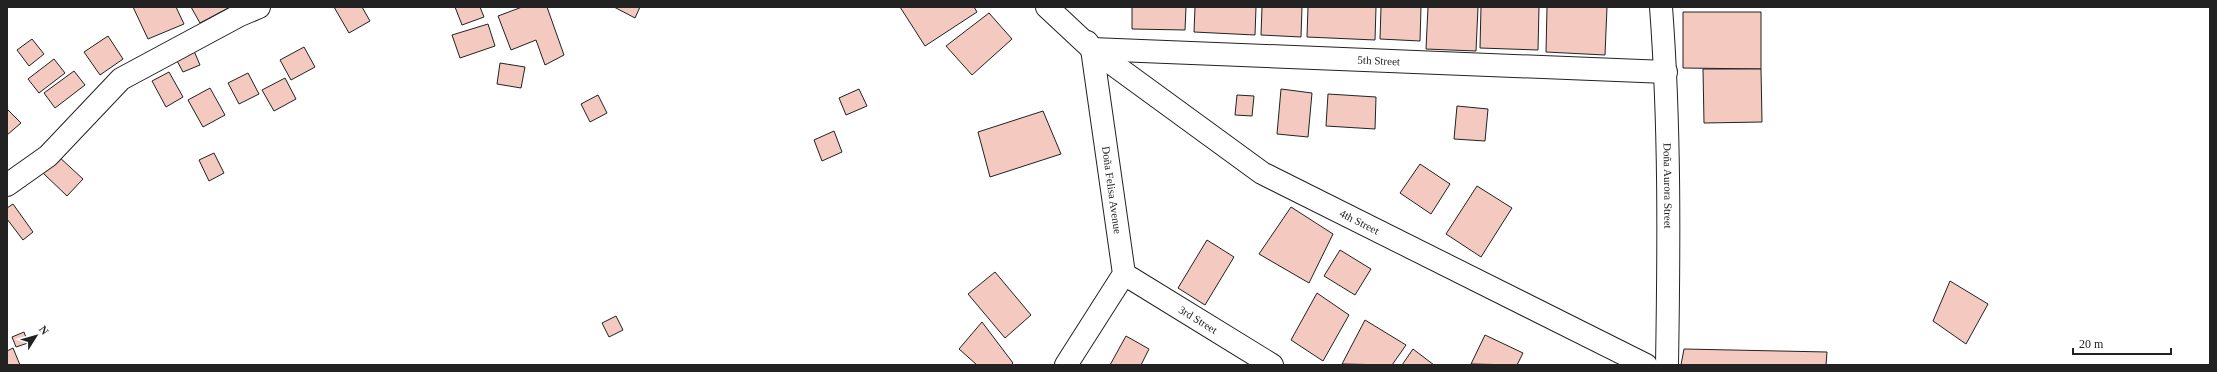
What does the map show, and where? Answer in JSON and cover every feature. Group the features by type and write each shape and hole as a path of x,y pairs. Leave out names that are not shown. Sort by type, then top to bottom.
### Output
{"street":[{"path":"7,185 48,156 121,79 240,15 259,7"},
{"path":"1048,7 1092,49"},
{"name":"Doña Felisa Avenue","path":"1065,7 1092,49 1124,274"},
{"name":"Doña Aurora Street","path":"1661,7 1666,72 1668,288 1667,365"},
{"name":"5th Street","path":"1092,49 1666,72"},
{"name":"4th Street","path":"1092,49 1262,173 1646,365"},
{"path":"1066,365 1124,274"},
{"name":"3rd Street","path":"1124,274 1272,365"}],"building":[{"path":"133,7 176,7 184,24 148,39"},
{"path":"191,7 230,7 200,23"},
{"path":"334,7 362,7 370,21 349,33"},
{"path":"455,7 480,7 484,17 462,25"},
{"path":"522,7 547,7 564,55 545,65 536,40 511,50 498,16"},
{"path":"614,7 640,7 635,18"},
{"path":"900,7 974,7 977,12 925,46"},
{"path":"1132,7 1186,7 1185,30 1132,29"},
{"path":"1195,7 1256,7 1255,35 1194,32"},
{"path":"1262,7 1302,7 1301,37 1261,35"},
{"path":"1308,7 1376,7 1375,40 1307,37"},
{"path":"1381,7 1421,7 1420,41 1380,39"},
{"path":"1428,7 1478,7 1476,51 1426,49"},
{"path":"1481,7 1539,7 1538,50 1480,48"},
{"path":"1547,7 1607,7 1605,55 1546,52"},
{"path":"1683,12 1761,12 1761,69 1683,68"},
{"path":"989,13 1012,39 972,75 946,46"},
{"path":"488,24 495,46 460,58 452,35"},
{"path":"108,36 123,59 100,75 84,52"},
{"path":"32,39 44,54 29,66 17,50"},
{"path":"304,47 315,67 291,80 280,60"},
{"path":"194,51 200,65 183,72 176,59"},
{"path":"54,59 65,73 39,93 28,79"},
{"path":"500,63 525,67 521,88 497,84"},
{"path":"1703,69 1761,69 1762,122 1704,123"},
{"path":"74,71 85,85 55,108 44,93"},
{"path":"169,72 183,97 166,107 152,81"},
{"path":"248,73 259,94 239,104 228,83"},
{"path":"285,78 296,99 274,111 262,90"},
{"path":"210,88 225,115 203,127 188,100"},
{"path":"859,89 867,106 846,115 839,98"},
{"path":"1281,89 1312,93 1308,137 1277,134"},
{"path":"1328,94 1376,97 1375,129 1326,126"},
{"path":"598,95 607,113 590,122 581,104"},
{"path":"1237,95 1254,96 1252,116 1235,115"},
{"path":"1457,106 1488,109 1485,141 1454,139"},
{"path":"7,109 21,123 7,135"},
{"path":"1043,111 1061,154 990,177 978,132"},
{"path":"834,131 842,152 822,161 814,140"},
{"path":"214,153 224,173 209,181 199,160"},
{"path":"58,156 83,179 67,196 43,173"},
{"path":"1420,164 1450,184 1431,214 1400,193"},
{"path":"1477,186 1512,208 1481,257 1446,234"},
{"path":"13,204 33,232 23,240 7,219 7,208"},
{"path":"1291,207 1333,234 1309,283 1259,254"},
{"path":"1207,240 1234,257 1205,305 1178,288"},
{"path":"1340,250 1371,269 1355,295 1324,276"},
{"path":"995,272 1031,315 1005,338 968,294"},
{"path":"1950,281 1988,304 1966,344 1933,321"},
{"path":"1317,293 1349,315 1323,361 1291,340"},
{"path":"616,316 623,330 609,337 602,323"},
{"path":"1365,320 1406,345 1392,365 1342,364"},
{"path":"982,322 1013,363 1011,365 977,365 959,349"},
{"path":"24,332 28,343 16,347 12,337"},
{"path":"1485,335 1523,353 1517,365 1471,364"},
{"path":"1126,336 1149,349 1141,365 1110,365"},
{"path":"13,348 20,365 7,365 7,351"},
{"path":"1413,349 1434,365 1402,365"},
{"path":"1684,349 1827,352 1826,365 1681,365"}]}
